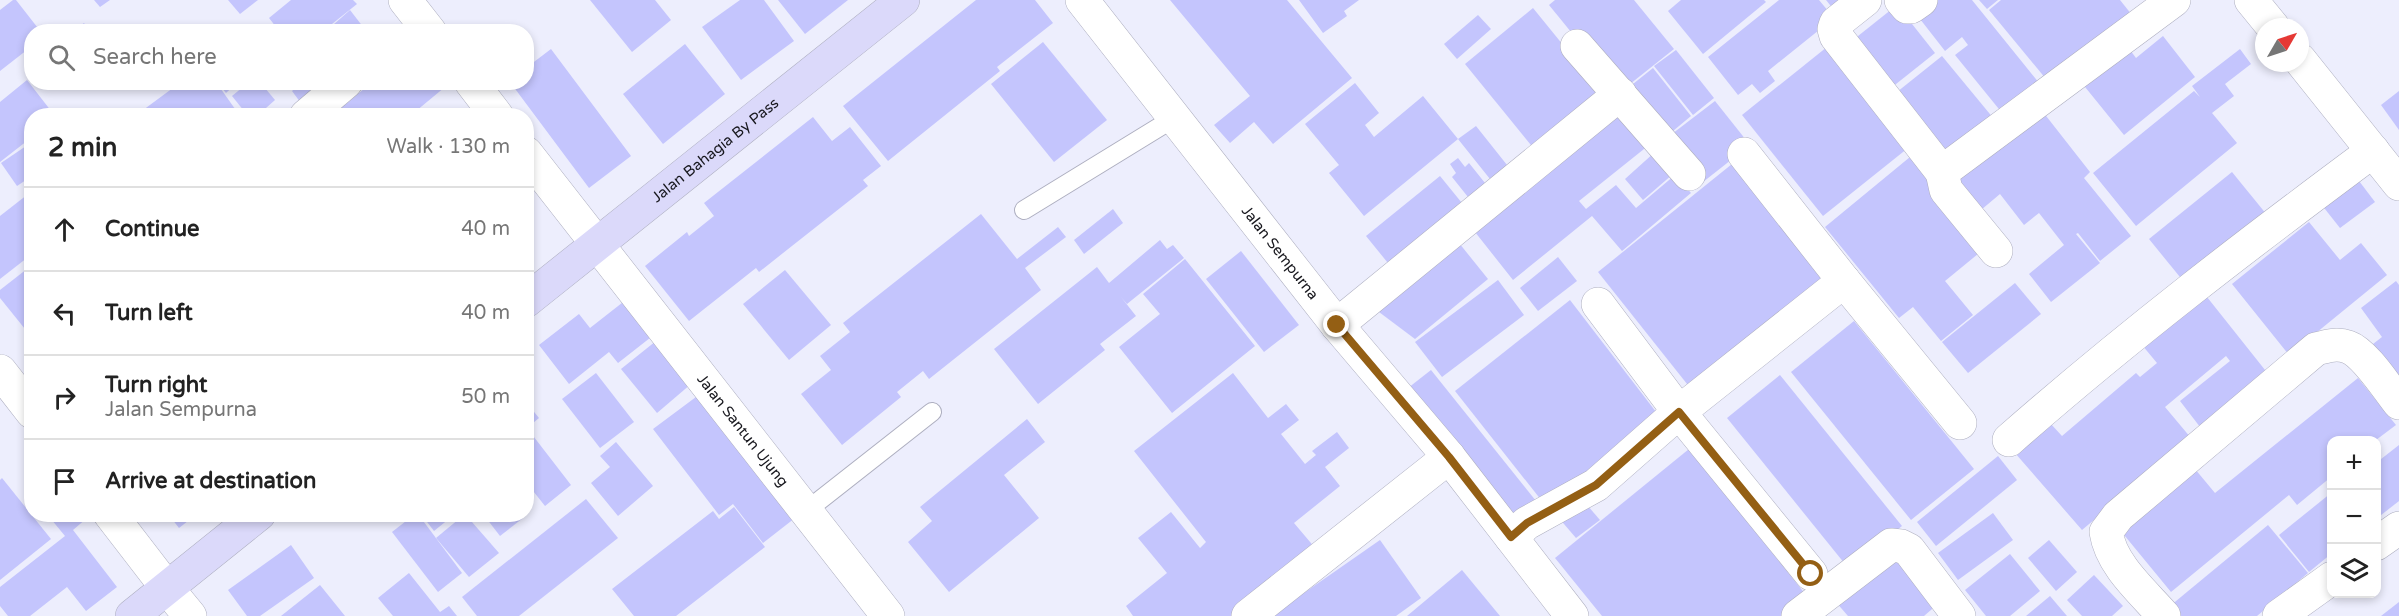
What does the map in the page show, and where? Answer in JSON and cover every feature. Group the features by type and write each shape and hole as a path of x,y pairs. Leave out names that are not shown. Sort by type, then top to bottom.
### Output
{"main road":[{"name":"Jalan Bahagia By Pass","path":"534,295 903,0"},
{"path":"132,616 249,522"}],"street":[{"name":"Jalan Sempurna","path":"1082,0 1337,325 1449,457 1572,616"},
{"path":"1864,0 1836,23 1836,36 1942,172 1946,190 1996,251"},
{"path":"1901,0 1906,7 1911,7 1922,0"},
{"path":"1942,172 2174,0"},
{"path":"2252,0 2266,18"},
{"path":"1577,46 1689,174"},
{"path":"2309,71 2399,184"},
{"path":"315,108 337,90"},
{"path":"477,90 491,108"},
{"path":"1337,325 1620,94"},
{"path":"2009,440 2056,398 2183,297 2373,151"},
{"path":"1744,154 1960,423"},
{"name":"Jalan Santun Ujung","path":"534,163 888,616"},
{"path":"1511,537 1527,523 1596,485 1679,412 1844,281"},
{"path":"1598,304 1679,412 1811,574"},
{"path":"2164,616 2117,561 2108,547 2106,532 2118,516 2316,349 2332,345 2350,348 2361,357 2399,403"},
{"path":"0,371 24,402"},
{"path":"1248,616 1449,457"},
{"path":"116,522 190,616"},
{"path":"2381,541 2399,528"},
{"path":"1798,616 1891,545 1909,550 1959,616"},
{"path":"2279,616 2327,581"}],"lane":[{"path":"1024,210 1174,118"},
{"path":"806,512 932,412"}],"building":[{"path":"16,0 35,24 24,24 24,52 0,71 0,10"},
{"path":"94,0 110,0 100,7"},
{"path":"228,0 258,0 240,14"},
{"path":"291,0 353,0 357,4 332,24 274,24 269,18"},
{"path":"590,0 655,0 671,20 632,52"},
{"path":"740,0 764,0 794,41 741,80 702,27"},
{"path":"778,0 848,0 805,34"},
{"path":"976,0 1035,0 1053,23 997,67 1000,71 888,161 843,106"},
{"path":"1170,0 1287,0 1352,78 1273,144 1254,122 1230,143 1214,125 1250,96"},
{"path":"1299,0 1359,0 1344,11 1347,16 1323,33"},
{"path":"1555,0 1634,0 1674,49 1620,92 1549,5"},
{"path":"1681,0 1764,0 1766,2 1703,54 1668,11"},
{"path":"1779,0 1819,0 1834,18 1768,71 1775,81 1760,93 1752,84 1738,95 1708,57"},
{"path":"1826,0 1847,0 1834,10"},
{"path":"1926,0 1972,0 2044,89 2007,119 1955,55 1968,45 1962,37 1945,51 1913,10"},
{"path":"1979,0 1998,0 1987,9"},
{"path":"2001,0 2120,0 2132,15 2051,85 1989,10"},
{"path":"1897,5 1935,53 1886,92 1848,44"},
{"path":"1533,8 1607,99 1539,155 1465,64"},
{"path":"350,10 361,24 334,24"},
{"path":"1478,15 1491,29 1457,59 1444,44"},
{"path":"2163,36 2195,77 2124,135 2081,82 2130,50 2136,58"},
{"path":"1043,42 1107,120 1054,162 991,84"},
{"path":"1832,43 1913,144 1823,216 1742,115"},
{"path":"685,44 725,94 663,144 623,94"},
{"path":"551,49 631,156 589,188 534,114 534,108 529,108 516,90 534,90 534,62"},
{"path":"2240,49 2251,64 2225,84 2234,96 2212,113 2237,143 2136,226 2093,173 2194,91 2200,97 2192,86"},
{"path":"1676,50 1714,98 1693,115 1654,66"},
{"path":"1942,56 1994,119 1944,159 1892,96"},
{"path":"1653,68 1691,116 1667,136 1628,88"},
{"path":"24,82 24,90 35,90 49,108 24,108 24,143 0,162 0,102"},
{"path":"1355,83 1379,113 1365,125 1374,137 1423,96 1458,139 1364,216 1329,173 1339,165 1305,124"},
{"path":"170,90 222,90 234,108 146,108"},
{"path":"239,90 267,90 275,100 266,108 242,108 232,96"},
{"path":"317,90 307,108 305,108 292,91"},
{"path":"363,90 441,90 420,108 327,108 339,98 345,105"},
{"path":"2399,91 2399,130 2381,105"},
{"path":"1715,101 1750,145 1703,182 1668,137"},
{"path":"2043,112 2090,172 2084,178 2131,236 2100,261 2078,233 2076,234 2100,263 2051,302 2029,274 2064,245 2039,213 2024,225 2000,194 1975,215 1951,185"},
{"path":"1623,113 1649,145 1579,201 1586,209 1616,185 1636,208 1675,175 1691,193 1622,251 1592,216 1513,280 1475,232"},
{"path":"813,117 832,141 850,127 881,166 863,180 868,186 759,272 756,268 689,321 645,266 687,232 689,236 714,216 704,203"},
{"path":"1476,126 1511,170 1494,184 1458,139"},
{"path":"24,147 24,181 17,186 1,163"},
{"path":"1655,152 1673,174 1643,200 1625,179"},
{"path":"1910,157 1984,249 1945,281 1973,315 1941,341 1913,307 1899,318 1825,227"},
{"path":"1458,158 1465,167 1469,163 1489,188 1472,202 1452,177 1456,173 1450,164"},
{"path":"1732,164 1828,287 1695,394 1598,272"},
{"path":"2232,172 2267,215 2184,282 2149,239"},
{"path":"1440,176 1466,208 1392,268 1366,236"},
{"path":"2356,177 2375,202 2340,228 2321,204"},
{"path":"24,197 24,260 0,279 0,216"},
{"path":"1113,209 1123,223 1084,254 1074,240"},
{"path":"981,214 1017,259 1058,227 1066,237 1025,268 1041,290 929,379 923,371 897,392 901,397 842,445 801,394 831,370 820,356 850,332 843,323"},
{"path":"2309,222 2340,260 2361,243 2387,275 2289,355 2232,284"},
{"path":"1455,238 1488,279 1415,339 1371,306"},
{"path":"1160,240 1167,249 1173,245 1184,258 1127,304 1121,297 1136,316 1100,344 1105,350 1038,404 994,349 1097,267 1109,283"},
{"path":"1241,251 1299,325 1264,352 1206,279"},
{"path":"1558,257 1577,281 1538,311 1520,288"},
{"path":"1185,259 1255,346 1172,413 1119,347 1160,314 1143,294"},
{"path":"785,270 831,325 789,360 743,304"},
{"path":"24,271 24,328 0,298 0,290"},
{"path":"1498,280 1524,315 1442,377 1415,342"},
{"path":"2396,281 2399,285 2399,378 2373,344 2382,337 2361,308"},
{"path":"2015,283 2041,314 1968,373 1942,342"},
{"path":"2207,297 2269,375 2207,436 2180,401 2230,361 2226,356 2165,407 2191,438 2082,530 2015,453 2050,423 2062,436 2136,373 2140,377 2157,363 2142,345"},
{"path":"627,299 655,334 618,363 609,352 569,384 539,345 579,314 590,328"},
{"path":"1570,300 1663,421 1549,510 1455,391"},
{"path":"1854,321 1974,469 1911,520 1791,372"},
{"path":"656,341 691,384 657,413 621,369"},
{"path":"1431,370 1540,506 1517,524 1408,388"},
{"path":"596,373 634,422 600,448 562,399"},
{"path":"1233,373 1268,418 1286,404 1299,420 1281,434 1305,464 1316,455 1312,451 1337,432 1349,448 1325,467 1340,486 1294,523 1316,549 1231,616 1133,616 1126,606 1167,573 1138,538 1171,512 1200,548 1206,542 1134,451"},
{"path":"1780,375 1902,526 1849,569 1727,418"},
{"path":"2358,378 2396,425 2381,436 2327,436 2327,480 2297,505 2289,495 2171,592 2120,530 2195,469 2215,493"},
{"path":"700,394 795,518 763,543 733,504 719,515 653,429"},
{"path":"534,412 539,418 534,422"},
{"path":"1027,419 1045,442 1004,475 1039,518 949,592 908,542 932,521 920,507"},
{"path":"534,437 571,485 545,506 534,492"},
{"path":"616,442 653,486 618,516 591,483 610,467 600,456"},
{"path":"2399,445 2399,501 2381,515 2381,490 2381,459"},
{"path":"1689,449 1810,600 1790,616 1602,616 1555,558"},
{"path":"1998,456 2017,480 1936,546 1917,522"},
{"path":"2,478 24,505 24,522 37,522 51,539 0,580 0,480"},
{"path":"2327,496 2327,557 2309,572 2279,535"},
{"path":"1581,498 1600,520 1576,538 1558,517"},
{"path":"586,499 618,538 519,616 477,616 462,597"},
{"path":"734,507 765,547 676,616 634,616 612,589 713,511 719,519"},
{"path":"1993,513 2013,540 1958,580 1938,553"},
{"path":"53,522 82,522 73,530 117,587 86,611 67,587 30,616 8,616 0,606 0,587 65,536"},
{"path":"174,522 187,522 179,528"},
{"path":"405,522 424,522 462,573 438,592 392,532"},
{"path":"427,522 445,522 434,531"},
{"path":"455,522 472,522 499,553 469,577 436,538"},
{"path":"489,522 518,522 500,536"},
{"path":"2268,525 2308,573 2257,616 2178,616 2170,606"},
{"path":"1380,540 1421,598 1396,616 1271,616"},
{"path":"2049,540 2077,572 2056,591 2028,558"},
{"path":"291,545 314,578 260,616 247,616 228,590"},
{"path":"1895,551 1939,603 1924,616 1848,616 1835,601"},
{"path":"2010,554 2040,591 2010,616 1986,616 1965,590"},
{"path":"1462,570 1500,616 1407,616"},
{"path":"409,573 440,612 449,606 457,616 393,616 378,598"},
{"path":"2094,575 2123,606 2112,616 2082,616 2067,600"},
{"path":"320,585 345,616 281,616"},
{"path":"2050,596 2067,616 2026,616"},
{"path":"2399,602 2399,616 2381,616"}],"route":[{"path":"1337,325 1449,457 1511,537 1527,523 1596,485 1679,412 1811,574"}]}
